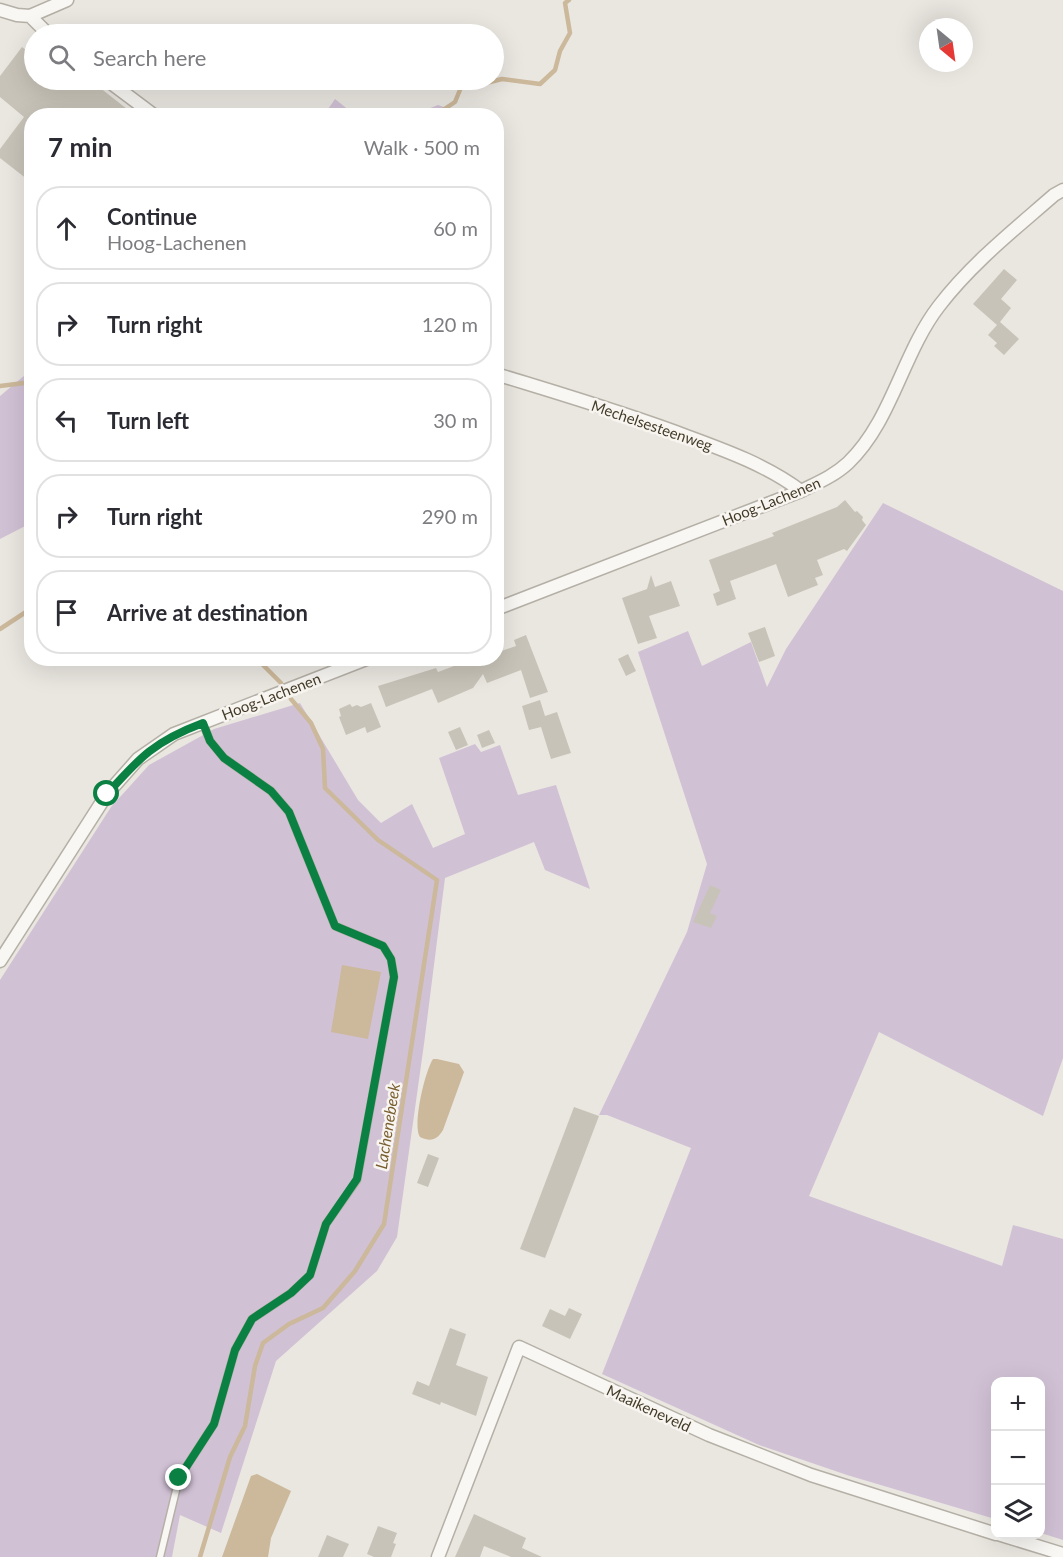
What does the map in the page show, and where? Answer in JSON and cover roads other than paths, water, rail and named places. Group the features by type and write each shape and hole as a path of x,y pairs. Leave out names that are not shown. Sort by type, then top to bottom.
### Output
{"street":[{"path":"0,10 30,16 67,0"},
{"path":"30,16 38,24"},
{"path":"120,90 144,108"},
{"name":"Hoog-Lachenen","path":"504,606 801,491 829,477 846,465 872,434 917,340 938,306 1001,240 1063,190"},
{"name":"Mechelsesteenweg","path":"504,376 610,409 709,444 779,476 801,491"},
{"name":"Hoog-Lachenen","path":"0,961 107,794 138,759 174,734 349,666"},
{"name":"Maaikeneveld","path":"438,1557 519,1347 709,1435 801,1471 913,1509 991,1532"},
{"name":"Maaikeneveld","path":"1014,1539 1063,1554"}],"lane":[{"path":"160,1557 179,1478 214,1424 235,1350 252,1319 291,1293 310,1275 326,1224 357,1179 394,977 391,959 383,946 335,926 289,812 271,791 224,758 210,741 203,723"}],"waterway":[{"path":"504,79 540,84 555,70 560,51 570,33 565,3 569,0"},
{"path":"446,108 455,102 460,90"},
{"path":"0,386 24,383"},
{"name":"Lachenebeek","path":"0,629 24,613"},
{"name":"Lachenebeek","path":"264,666 281,683"},
{"name":"Lachenebeek","path":"200,1557 230,1457 245,1426 255,1366 263,1343 289,1324 323,1308 355,1271 384,1224 437,880 378,840 325,788 323,749 311,723 291,699"}]}
